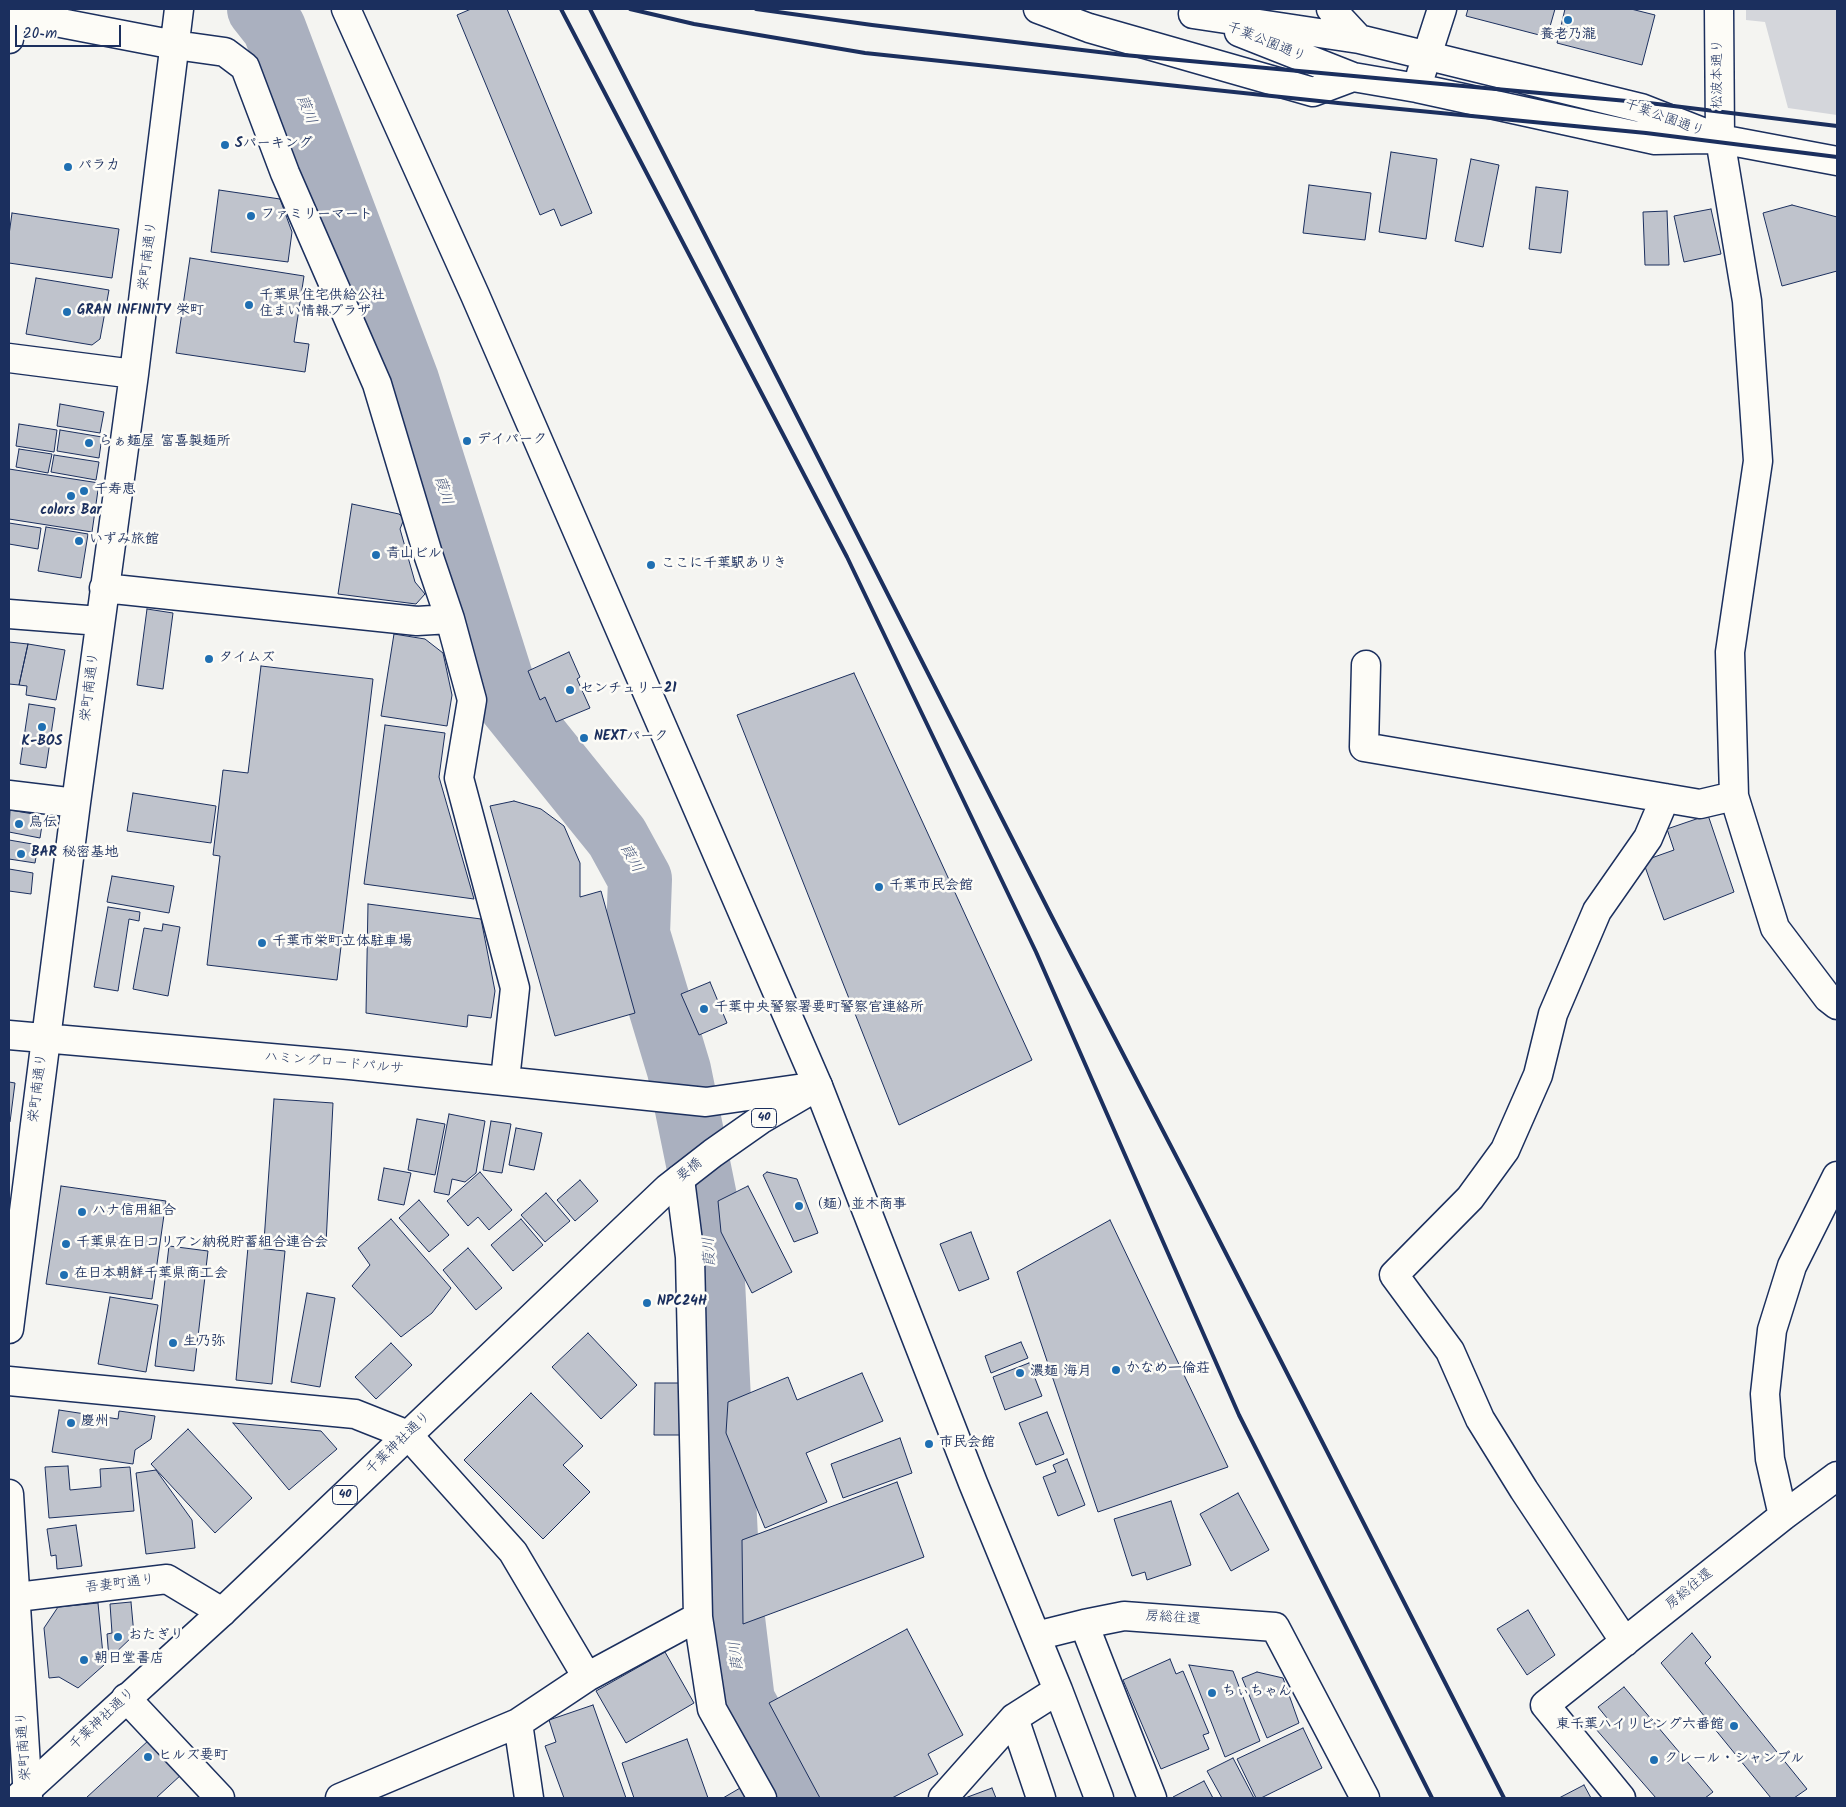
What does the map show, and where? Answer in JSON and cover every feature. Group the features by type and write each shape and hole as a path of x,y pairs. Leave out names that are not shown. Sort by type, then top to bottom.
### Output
{"street":[{"path":"346,9 475,295 818,1086 973,1483 1058,1690 1099,1798"},
{"path":"1038,9 1089,28 1313,92 1353,77"},
{"path":"1330,9 1359,39"},
{"path":"1418,88 1442,9"},
{"name":"松波本通り","path":"1719,9 1720,139 1747,301 1758,461 1730,652 1734,796 1776,928 1828,998 1837,1005"},
{"name":"栄町南通り","path":"9,1329 45,1038 134,374 179,10"},
{"name":"千葉公園通り","path":"1184,11 1353,77 1418,88 1655,140 1720,139"},
{"name":"千葉公園通り","path":"1184,11 1359,39 1640,108 1720,139"},
{"path":"10,22 226,52 246,67 285,174 377,384 428,554 450,619 472,700 458,778 515,988 505,1080"},
{"path":"1720,139 1837,161"},
{"path":"9,358 134,374"},
{"path":"104,588 417,621 450,619"},
{"path":"9,614 100,621"},
{"path":"1366,664 1364,747 1700,804 1734,796"},
{"path":"9,795 76,803"},
{"path":"1625,1642 1524,1490 1480,1419 1450,1351 1394,1274 1470,1198 1505,1150 1538,1075 1553,1014 1597,911 1648,838 1665,798"},
{"name":"ハミングロードパルサ","path":"9,1035 505,1080 706,1102 818,1086"},
{"name":"要橋","path":"674,1184 713,1153 760,1120 818,1086"},
{"path":"1782,1516 1770,1459 1765,1394 1772,1330 1792,1266 1837,1176"},
{"path":"674,1184 687,1234 690,1257 698,1617 712,1708 762,1798"},
{"name":"千葉神社通り","path":"20,1791 222,1612 674,1184"},
{"path":"9,1380 355,1414 408,1435 512,1552 587,1677"},
{"name":"房総往還","path":"1621,1798 1545,1706 1782,1516 1837,1476"},
{"name":"栄町南通り","path":"9,1494 20,1791"},
{"name":"吾妻町通り","path":"12,1597 167,1579 222,1612"},
{"name":"房総往還","path":"1036,1636 1124,1616 1275,1627 1365,1798"},
{"path":"340,1798 518,1723 587,1677 698,1617"},
{"path":"1084,1624 1152,1798"},
{"path":"943,1798 1014,1718 1058,1690"},
{"path":"126,1698 220,1798"},
{"path":"1014,1718 1041,1798"},
{"path":"518,1723 529,1798"}],"shaded area":[{"path":"1746,9 1837,9 1837,115 1788,108 1765,22 1746,20"}],"building":[{"path":"471,9 507,9 592,213 561,226 554,209 540,215 457,15"},
{"path":"1468,9 1555,9 1547,37 1466,16"},
{"path":"1565,9 1631,9 1655,15 1642,65 1557,43"},
{"path":"1391,152 1437,159 1426,239 1379,232"},
{"path":"1471,159 1499,165 1483,247 1455,241"},
{"path":"1309,185 1371,193 1365,240 1303,233"},
{"path":"1536,187 1568,191 1561,253 1529,249"},
{"name":"ファミリーマート","path":"219,190 280,199 292,232 288,262 211,252"},
{"path":"1792,205 1837,217 1837,271 1782,286 1763,213"},
{"path":"1711,209 1721,254 1684,262 1674,216"},
{"path":"1667,211 1669,265 1645,265 1643,212"},
{"path":"12,213 119,229 112,278 9,263 9,235"},
{"path":"190,258 304,276 294,342 309,344 305,372 176,353"},
{"name":"GRAN INFINITY 栄町","path":"36,278 109,290 100,339 92,345 26,334"},
{"path":"60,404 104,412 100,433 57,426"},
{"path":"19,424 57,430 54,452 16,446"},
{"path":"60,430 102,437 99,458 57,451"},
{"path":"19,449 52,454 48,473 16,467"},
{"path":"54,455 99,462 96,480 51,472"},
{"path":"9,469 99,483 92,532 9,519"},
{"name":"青山ビル","path":"352,504 399,514 404,519 400,529 415,582 425,594 416,604 338,594"},
{"path":"9,523 41,528 38,549 9,544"},
{"path":"46,527 88,534 81,578 38,571"},
{"path":"147,609 173,613 163,689 137,685"},
{"path":"394,634 425,639 443,653 452,695 447,726 381,716"},
{"path":"9,642 28,644 19,685 9,684"},
{"path":"28,644 65,650 56,700 26,695 27,686 19,685"},
{"path":"569,652 580,677 577,679 590,708 556,722 545,697 540,700 528,671"},
{"path":"261,666 373,679 337,980 207,965 220,856 213,855 223,770 248,773"},
{"name":"千葉市民会館","path":"854,673 1032,1060 899,1125 737,715"},
{"path":"29,704 55,708 46,768 20,764"},
{"path":"385,725 445,733 439,777 474,899 364,884"},
{"path":"133,793 216,806 211,843 127,831"},
{"path":"514,801 541,809 564,826 580,863 580,897 601,891 635,1013 555,1036 490,806"},
{"path":"10,810 33,814 32,823 42,825 40,838 9,832"},
{"path":"1708,815 1734,892 1664,920 1643,861 1674,850 1667,829"},
{"path":"9,840 38,845 35,863 9,859"},
{"path":"9,869 33,873 31,894 9,891"},
{"path":"112,876 174,886 169,913 107,902"},
{"path":"368,904 481,919 495,991 491,1018 468,1015 467,1027 366,1013"},
{"path":"108,907 140,912 139,921 129,919 118,991 94,987"},
{"path":"163,924 180,927 168,996 133,989 144,928 162,931"},
{"name":"千葉中央警察署要町警察官連絡所","path":"710,982 727,1023 699,1035 681,994"},
{"path":"9,1082 15,1083 10,1122 9,1122"},
{"path":"274,1099 333,1103 326,1244 264,1241"},
{"path":"449,1114 485,1121 476,1173 465,1182 452,1179 449,1195 434,1192"},
{"path":"417,1119 445,1124 435,1175 408,1170"},
{"path":"491,1121 511,1124 502,1173 483,1170"},
{"path":"516,1128 542,1133 534,1170 509,1165"},
{"path":"384,1168 411,1173 404,1205 378,1200"},
{"path":"480,1172 512,1210 489,1230 478,1217 468,1226 447,1201"},
{"path":"767,1172 797,1179 818,1233 794,1242 763,1175"},
{"path":"580,1180 598,1201 575,1221 557,1200"},
{"path":"61,1186 166,1201 152,1299 46,1284"},
{"path":"748,1186 792,1272 752,1293 721,1232 718,1201"},
{"path":"546,1193 570,1221 545,1242 521,1215"},
{"path":"419,1200 449,1235 429,1252 399,1218"},
{"path":"391,1219 451,1288 432,1313 401,1337 352,1286 370,1265 358,1248"},
{"path":"521,1219 543,1245 513,1271 491,1245"},
{"name":"かなめ一倫荘","path":"1110,1220 1228,1467 1098,1512 1017,1272"},
{"path":"971,1232 989,1279 959,1291 940,1244"},
{"path":"169,1246 208,1251 194,1371 155,1366"},
{"path":"248,1247 285,1251 272,1384 236,1380"},
{"path":"468,1248 502,1288 476,1310 443,1270"},
{"path":"307,1293 335,1298 320,1387 291,1382"},
{"path":"110,1297 158,1305 146,1372 98,1364"},
{"path":"588,1333 637,1385 601,1419 552,1367"},
{"path":"1021,1342 1028,1358 991,1373 985,1356"},
{"path":"391,1343 412,1365 376,1399 355,1377"},
{"path":"1029,1363 1042,1396 1005,1410 993,1377"},
{"path":"862,1373 883,1421 806,1453 827,1502 765,1528 726,1433 728,1402 788,1377 797,1400"},
{"path":"655,1383 682,1383 682,1435 654,1435"},
{"path":"531,1393 583,1446 563,1465 590,1492 543,1539 464,1460"},
{"path":"59,1410 118,1419 119,1411 155,1416 151,1439 135,1450 133,1464 52,1452"},
{"path":"1047,1412 1064,1454 1036,1465 1019,1423"},
{"path":"233,1423 321,1431 337,1449 289,1490"},
{"path":"188,1429 252,1498 215,1533 151,1464"},
{"path":"900,1438 912,1473 843,1498 831,1464"},
{"path":"1067,1459 1085,1505 1058,1516 1043,1477 1056,1472 1053,1465"},
{"path":"68,1466 70,1490 101,1487 100,1469 130,1467 134,1511 49,1518 45,1467"},
{"path":"156,1470 192,1520 195,1548 146,1554 136,1473"},
{"path":"897,1482 924,1557 743,1624 742,1540"},
{"path":"1238,1493 1269,1550 1231,1571 1200,1514"},
{"path":"1171,1501 1191,1565 1147,1580 1145,1572 1132,1576 1114,1519"},
{"path":"76,1525 82,1566 57,1569 56,1555 51,1556 47,1529"},
{"path":"131,1602 134,1635 109,1659 107,1634 112,1633 110,1604"},
{"path":"98,1603 104,1665 78,1688 59,1677 49,1678 44,1628 58,1607"},
{"path":"1528,1610 1555,1655 1527,1675 1497,1629"},
{"path":"907,1629 963,1735 928,1754 938,1774 892,1798 820,1798 769,1703"},
{"name":"東千葉ハイリビング六番館","path":"1692,1633 1711,1657 1705,1663 1807,1789 1794,1798 1771,1798 1661,1663"},
{"path":"665,1652 694,1703 626,1743 596,1691"},
{"path":"1170,1659 1176,1674 1183,1671 1209,1733 1203,1735 1209,1749 1161,1769 1123,1680"},
{"path":"1189,1665 1233,1671 1260,1741 1225,1757"},
{"path":"1257,1672 1283,1678 1299,1723 1267,1738 1242,1678"},
{"name":"クレール・シャンブル","path":"1624,1687 1713,1792 1705,1798 1656,1798 1595,1728 1607,1718 1598,1707"},
{"path":"593,1705 626,1798 564,1798 545,1746 556,1742 549,1720"},
{"path":"1303,1728 1322,1768 1261,1798 1256,1798 1237,1759"},
{"path":"687,1739 708,1798 634,1798 622,1763"},
{"name":"ヒルズ要町","path":"149,1740 182,1774 156,1798 86,1798"},
{"path":"1233,1758 1254,1798 1222,1798 1207,1771"},
{"path":"1204,1781 1213,1798 1173,1797"},
{"path":"747,1784 755,1798 723,1798"},
{"path":"1584,1785 1591,1798 1559,1798"},
{"path":"992,1788 996,1798 965,1798"}],"waterway":[{"name":"葭川","path":"259,9 274,28 407,380 509,703 617,837 640,879 638,934 679,1070 710,1222 728,1577 743,1701 798,1798"}],"railway":[{"path":"561,9 847,557 1036,952 1239,1415 1432,1798"},
{"path":"590,9 1052,917 1504,1798"},
{"path":"630,9 694,24 865,53 1338,103 1646,133 1837,157"},
{"path":"756,9 1124,55 1649,103 1837,126"}],"place":[{"name":"養老乃瀧","path":"1568,20"},
{"name":"Sパーキング","path":"225,145"},
{"name":"パラカ","path":"68,167"},
{"name":"ファミリーマート","path":"251,216"},
{"name":"千葉県住宅供給公社 住まい情報プラザ","path":"249,305"},
{"name":"GRAN INFINITY 栄町","path":"67,312"},
{"name":"デイパーク","path":"467,441"},
{"name":"らぁ麺屋 富喜製麺所","path":"89,443"},
{"name":"千寿恵","path":"84,491"},
{"name":"colors Bar","path":"71,496"},
{"name":"いずみ旅館","path":"79,541"},
{"name":"青山ビル","path":"376,555"},
{"name":"ここに千葉駅ありき","path":"651,565"},
{"name":"タイムズ","path":"209,659"},
{"name":"センチュリー21","path":"570,690"},
{"name":"K-BOS","path":"42,727"},
{"name":"NEXTパーク","path":"584,738"},
{"name":"鳥伝","path":"19,824"},
{"name":"BAR 秘密基地","path":"21,854"},
{"name":"千葉市民会館","path":"879,887"},
{"name":"千葉市栄町立体駐車場","path":"262,943"},
{"name":"千葉中央警察署要町警察官連絡所","path":"704,1009"},
{"name":"（麺）並木商事","path":"799,1206"},
{"name":"ハナ信用組合","path":"82,1212"},
{"name":"千葉県在日コリアン納税貯蓄組合連合会","path":"66,1244"},
{"name":"在日本朝鮮千葉県商工会","path":"64,1275"},
{"name":"NPC24H","path":"647,1303"},
{"name":"生乃弥","path":"173,1343"},
{"name":"かなめ一倫荘","path":"1116,1370"},
{"name":"濃麺 海月","path":"1020,1373"},
{"name":"慶州","path":"71,1423"},
{"name":"市民会館","path":"929,1444"},
{"name":"おたぎり","path":"118,1637"},
{"name":"朝日堂書店","path":"84,1660"},
{"name":"ちぃちゃん","path":"1212,1693"},
{"name":"東千葉ハイリビング六番館","path":"1734,1726"},
{"name":"ヒルズ要町","path":"148,1757"},
{"name":"クレール・シャンブル","path":"1654,1760"}]}
